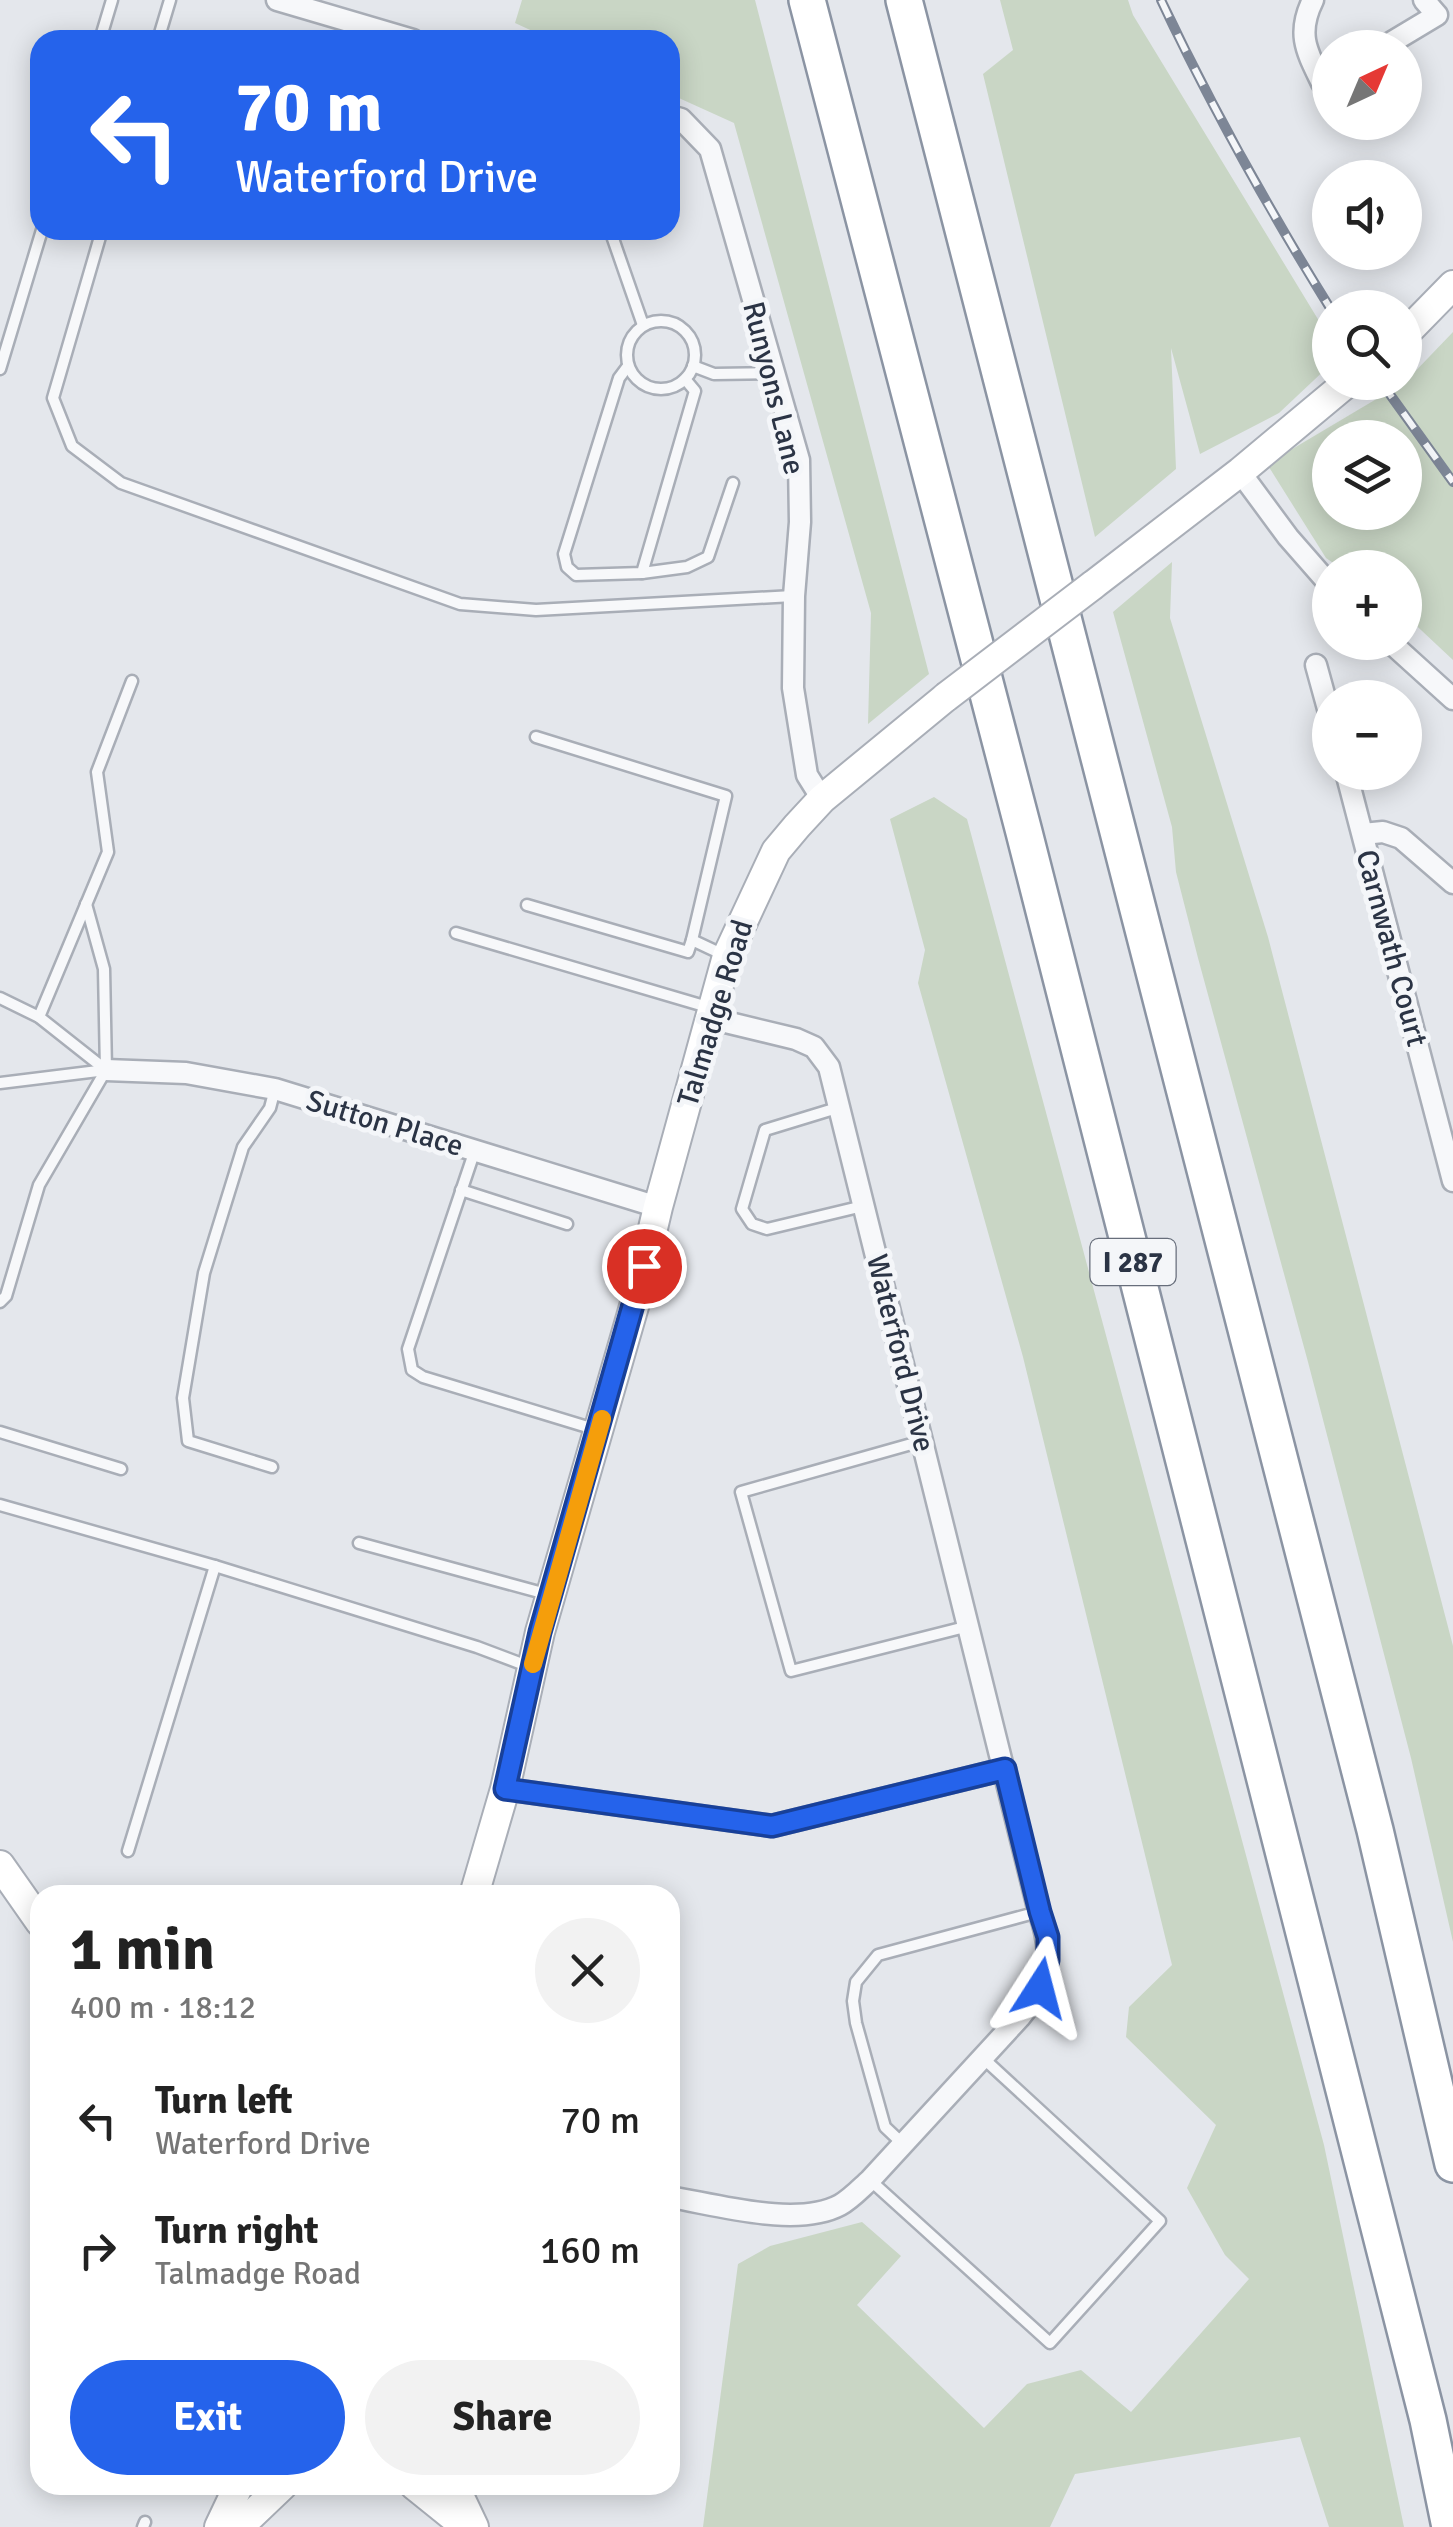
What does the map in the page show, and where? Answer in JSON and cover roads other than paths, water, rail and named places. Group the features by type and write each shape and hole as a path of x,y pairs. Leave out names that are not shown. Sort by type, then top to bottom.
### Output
{"highway":[{"name":"I 287","path":"807,0 1428,2420 1450,2527"},
{"path":"904,0 1370,1811 1453,2164"}],"street":[{"path":"277,0 378,30"},
{"path":"1312,0 1307,11 1304,46 1312,62"},
{"path":"1413,30 1438,15 1424,0"},
{"name":"Runyons Lane","path":"680,119 710,149 799,460 793,688 806,776 822,799"},
{"path":"1422,317 1453,284"},
{"name":"Talmadge Road","path":"477,1885 505,1789 551,1596 637,1296 710,1013 727,956 776,851 822,799 946,697 1240,472 1326,400"},
{"path":"1240,472 1312,564"},
{"path":"1410,660 1453,699"},
{"path":"1316,664 1320,680"},
{"name":"Carnwath Court","path":"1351,790 1453,1181"},
{"path":"1363,834 1383,832 1401,838 1453,883"},
{"name":"Waterford Drive","path":"680,2200 800,2216 844,2204 1020,2017 1040,1988 1048,1960 1048,1937 829,1067 814,1047 710,1013"},
{"name":"Sutton Place","path":"106,1070 186,1074 275,1090 658,1207"},
{"path":"505,1789 772,1826 1005,1769"},
{"path":"4,1881 30,1911"},
{"path":"219,2527 226,2495"},
{"path":"239,2527 273,2495"},
{"path":"428,2495 471,2527"},
{"path":"450,2495 471,2527"},
{"path":"458,2495 471,2527"}],"lane":[{"path":"103,30 112,0"},
{"path":"161,30 170,0"},
{"path":"0,369 39,240"},
{"path":"99,240 53,398 72,446 121,483 460,604 536,610 794,596"},
{"path":"613,240 643,325"},
{"path":"628,366 638,380 653,388 670,388 685,379 693,366 694,348 686,332 670,322 643,325 629,342 628,366 619,378 564,554 567,566 576,575 642,573 687,567 708,557 733,482"},
{"path":"693,366 714,374 774,373"},
{"path":"642,573 695,390 685,379"},
{"path":"39,1017 108,852 98,772 132,681"},
{"path":"527,905 688,952 726,796 536,737"},
{"path":"0,1302 6,1296 39,1185 106,1070 104,968 86,904"},
{"path":"456,934 710,1013"},
{"path":"692,940 727,956"},
{"path":"0,998 39,1017 106,1070"},
{"path":"0,1083 106,1070"},
{"path":"272,1467 188,1440 182,1398 204,1273 243,1147 270,1108 275,1090"},
{"path":"838,1108 764,1130 742,1209 752,1224 767,1229 864,1206"},
{"path":"475,1150 408,1349 412,1370 423,1377 598,1430"},
{"path":"462,1190 567,1224"},
{"path":"0,1432 121,1469"},
{"path":"923,1441 742,1492 791,1670 969,1626"},
{"path":"0,1506 215,1566 477,1647 532,1668"},
{"path":"359,1543 551,1596"},
{"path":"128,1851 215,1566"},
{"path":"903,2144 885,2127 856,2023 856,1982 878,1956 1040,1912"},
{"path":"870,2180 1050,2343 1160,2221 982,2058"}],"railway":[{"path":"1161,0 1241,156 1319,290"},
{"path":"1394,400 1453,482"}]}
